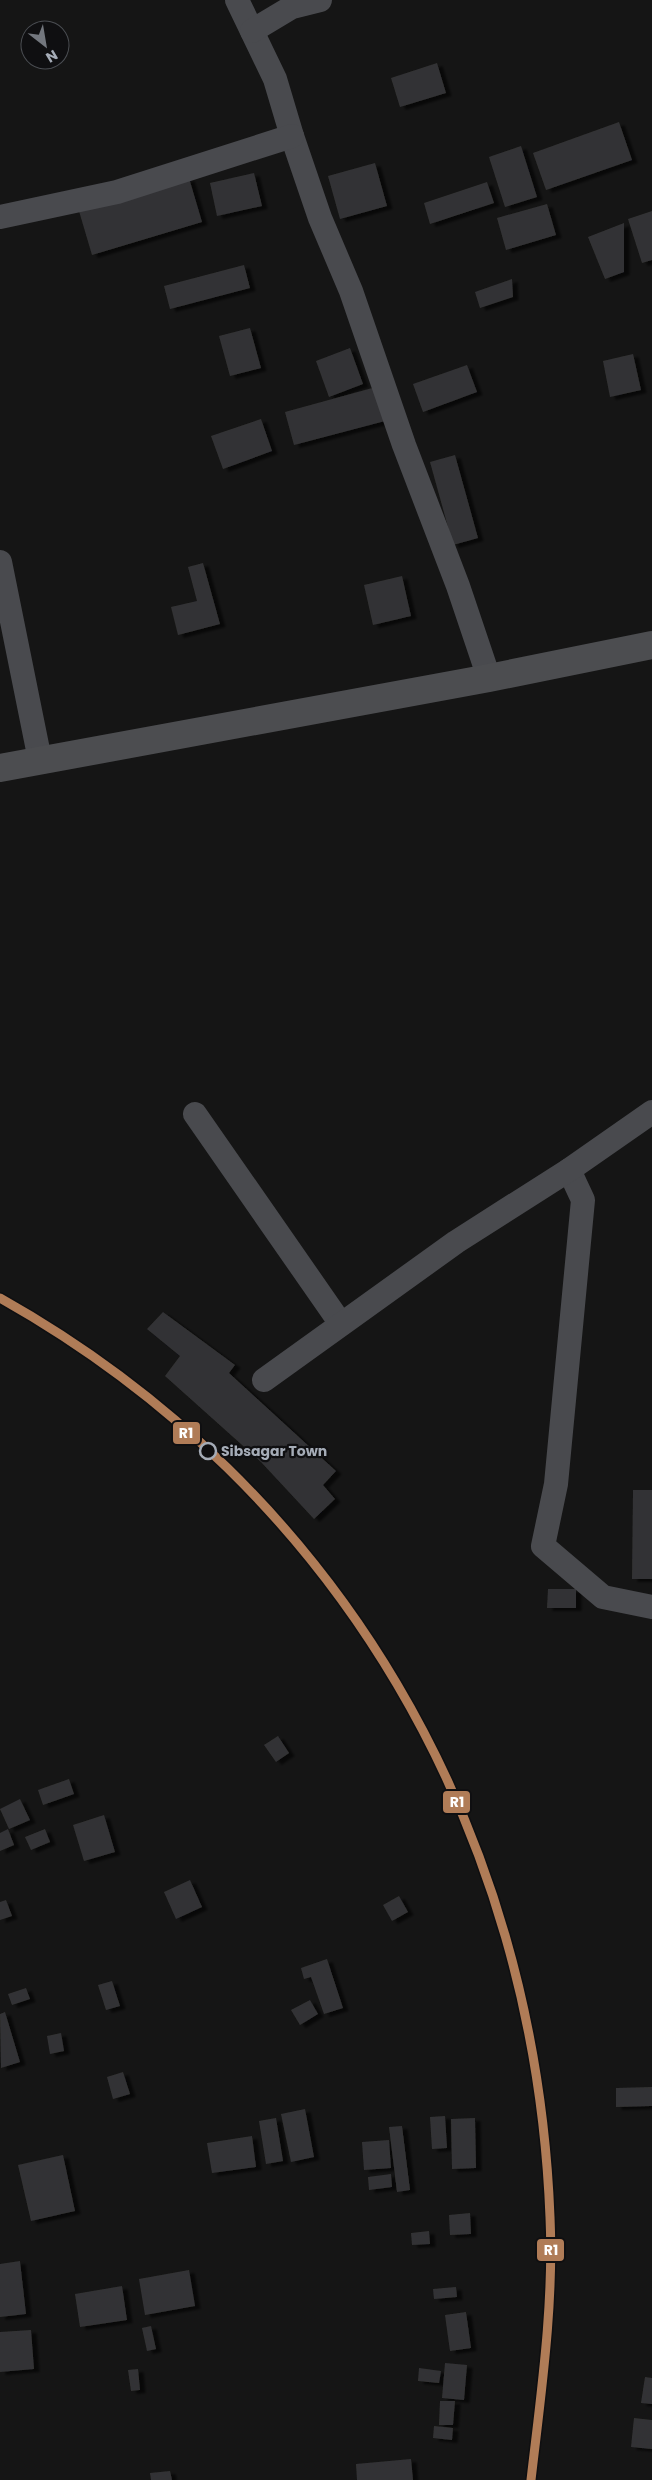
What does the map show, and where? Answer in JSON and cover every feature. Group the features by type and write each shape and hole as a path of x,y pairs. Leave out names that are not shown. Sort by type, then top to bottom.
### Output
{"highway":[{"path":"0,768 489,678 652,645"}],"street":[{"path":"237,0 275,79 320,218 351,291 404,445 458,586 489,678"},
{"path":"252,31 292,7 320,0"},
{"path":"0,217 117,192 292,136"},
{"path":"0,562 40,760"},
{"path":"264,1380 456,1242 569,1170 652,1112"},
{"path":"195,1114 341,1324"},
{"path":"569,1170 583,1200 556,1484 543,1546 603,1597 652,1607"}],"building":[{"path":"437,63 446,93 400,107 391,78"},
{"path":"619,122 632,160 546,190 533,153"},
{"path":"521,146 537,197 505,207 489,157"},
{"path":"375,163 387,206 340,219 328,176"},
{"path":"254,173 262,206 217,216 210,183"},
{"path":"189,178 202,222 92,255 79,211"},
{"path":"487,182 494,203 430,224 424,203"},
{"path":"547,204 556,235 506,250 497,218"},
{"path":"652,211 652,260 642,263 628,219"},
{"path":"624,223 624,272 605,279 588,237"},
{"path":"244,265 250,288 170,309 164,286"},
{"path":"512,279 513,297 480,308 475,292"},
{"path":"250,328 261,368 230,376 219,336"},
{"path":"350,348 363,384 329,397 316,361"},
{"path":"633,354 641,390 610,397 603,361"},
{"path":"467,365 477,392 423,412 413,384"},
{"path":"376,387 385,421 294,445 285,412"},
{"path":"261,419 272,451 223,469 211,436"},
{"path":"455,455 478,538 453,545 430,462"},
{"path":"203,563 220,624 178,635 171,607 197,601 188,567"},
{"path":"402,576 411,616 373,625 364,585"},
{"path":"163,1312 235,1365 229,1373 336,1471 323,1485 335,1499 314,1519 261,1462 165,1376 180,1356 147,1329"},
{"path":"633,1490 652,1490 652,1579 632,1579"},
{"path":"548,1589 576,1589 576,1608 547,1608"},
{"path":"278,1736 289,1753 276,1762 264,1745"},
{"path":"69,1779 74,1794 43,1805 38,1790"},
{"path":"20,1799 30,1820 9,1829 0,1809"},
{"path":"104,1815 115,1852 84,1861 73,1825"},
{"path":"8,1829 14,1845 0,1851 0,1833"},
{"path":"45,1829 50,1842 31,1850 25,1837"},
{"path":"190,1880 202,1907 176,1919 164,1892"},
{"path":"399,1896 408,1912 392,1921 383,1905"},
{"path":"6,1900 12,1916 0,1920 0,1902"},
{"path":"327,1959 343,2008 324,2014 311,1977 304,1979 301,1968"},
{"path":"112,1981 120,2006 106,2010 98,1985"},
{"path":"26,1988 30,1999 12,2005 8,1994"},
{"path":"310,2000 318,2014 300,2025 291,2010"},
{"path":"5,2012 20,2062 1,2068 0,2014"},
{"path":"61,2033 64,2051 50,2054 47,2036"},
{"path":"123,2072 130,2094 113,2099 107,2077"},
{"path":"652,2087 652,2106 616,2107 616,2088"},
{"path":"305,2109 314,2157 291,2162 281,2114"},
{"path":"445,2116 447,2148 432,2149 430,2117"},
{"path":"276,2118 283,2161 266,2164 259,2121"},
{"path":"475,2118 476,2168 452,2169 451,2119"},
{"path":"402,2126 410,2190 397,2192 389,2127"},
{"path":"252,2136 256,2167 212,2173 207,2143"},
{"path":"389,2140 391,2168 364,2170 362,2142"},
{"path":"63,2155 75,2211 31,2221 18,2165"},
{"path":"391,2174 392,2187 369,2190 368,2177"},
{"path":"470,2213 471,2234 450,2235 449,2215"},
{"path":"429,2231 430,2244 412,2245 411,2233"},
{"path":"20,2261 26,2314 0,2317 0,2264"},
{"path":"189,2270 195,2306 145,2315 139,2279"},
{"path":"122,2286 127,2320 80,2327 75,2294"},
{"path":"456,2287 457,2297 434,2299 433,2289"},
{"path":"466,2312 471,2348 450,2351 445,2315"},
{"path":"151,2326 156,2349 147,2351 142,2328"},
{"path":"31,2330 34,2369 0,2372 0,2332"},
{"path":"445,2363 467,2365 464,2400 442,2398"},
{"path":"419,2368 441,2371 439,2383 418,2381"},
{"path":"138,2369 140,2390 131,2391 128,2370"},
{"path":"645,2377 652,2378 652,2404 641,2403"},
{"path":"440,2401 455,2401 453,2425 439,2425"},
{"path":"634,2418 652,2420 652,2449 631,2447"},
{"path":"434,2426 453,2428 452,2440 433,2438"},
{"path":"411,2459 413,2480 357,2480 356,2464"},
{"path":"170,2471 172,2480 151,2480 150,2473"}],"transit line":[{"name":"R1","path":"0,1298 121,1376 227,1468 319,1571 397,1684 459,1807 506,1937 536,2074 550,2217 551,2250 546,2349 531,2480"}],"place":[{"name":"Sibsagar Town","path":"208,1451"}]}
